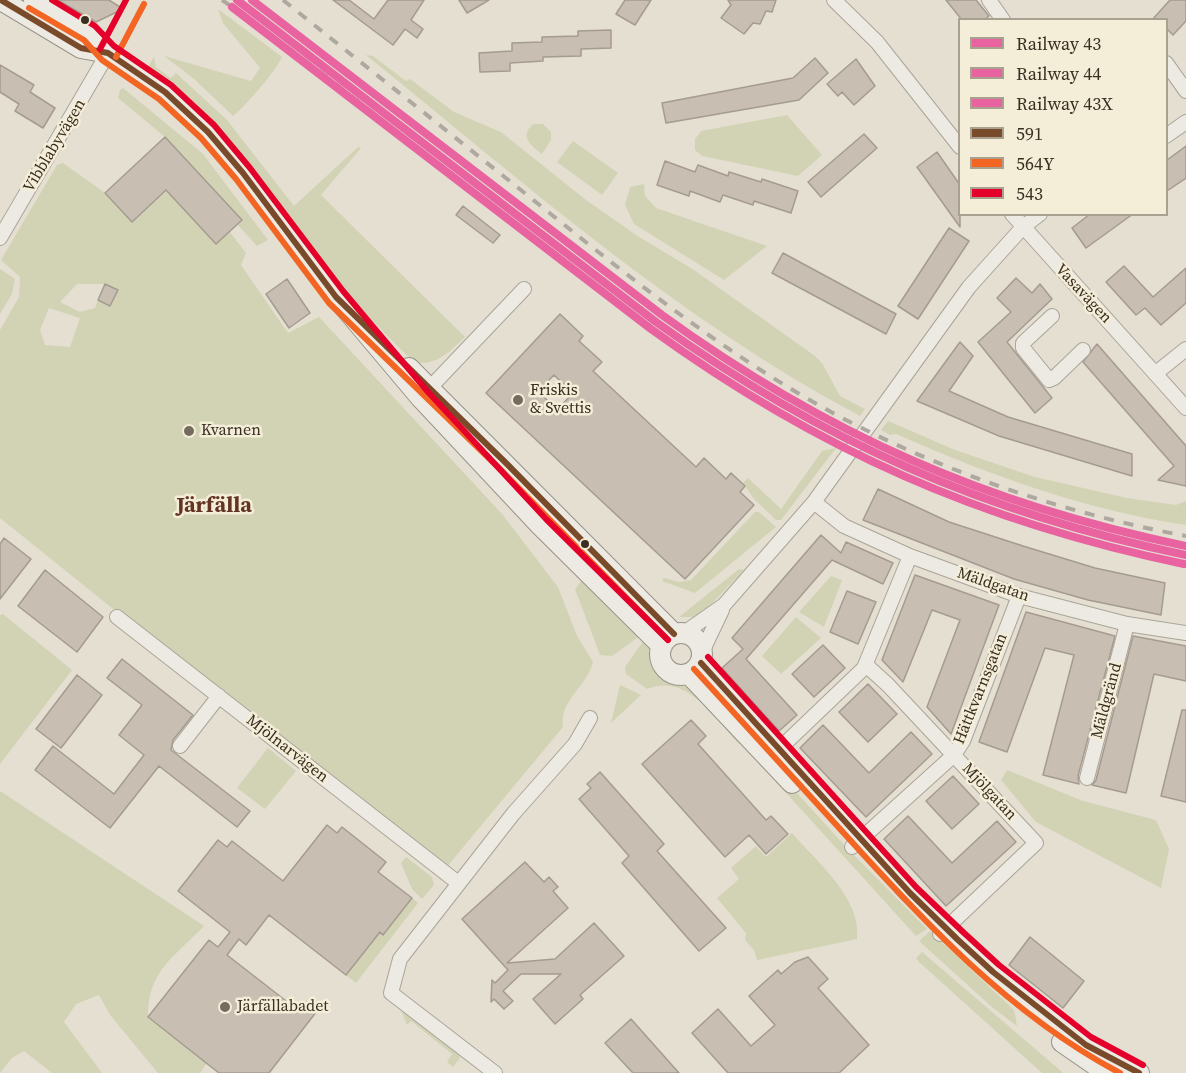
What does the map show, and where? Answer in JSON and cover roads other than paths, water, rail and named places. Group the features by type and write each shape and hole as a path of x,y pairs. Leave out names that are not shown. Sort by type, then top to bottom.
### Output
{"street":[{"path":"1,0 81,48 108,53"},
{"path":"34,0 90,33 108,53 165,92 208,132 243,173 336,297 425,393 540,525 673,638 697,640 697,663 774,754 857,844 942,932 1033,1020 1083,1059 1107,1073"},
{"path":"834,0 877,42 958,144"},
{"path":"989,0 1002,18"},
{"name":"Vibblabyvägen","path":"0,238 108,53"},
{"path":"1168,64 1186,91"},
{"path":"1168,135 1186,122"},
{"name":"Vasavägen","path":"1014,216 1186,408"},
{"path":"724,605 697,663 676,675 666,669 660,657 673,638 724,605 814,502 969,287 1023,227 1037,216"},
{"path":"425,393 524,289"},
{"path":"1052,316 1023,343 1023,348 1049,380 1054,378 1083,350"},
{"path":"1156,373 1186,349"},
{"name":"Mäldgatan","path":"814,502 844,526 910,556 1019,596 1127,624 1186,633"},
{"path":"774,754 866,665 910,556"},
{"name":"Hättkvarnsgatan","path":"857,844 954,754 963,741 1019,596"},
{"name":"Mjölnarvägen","path":"117,617 457,882"},
{"name":"Mäldgränd","path":"1087,778 1127,624"},
{"name":"Mjölgatan","path":"866,665 954,754 1036,843 942,932"},
{"path":"180,746 219,696"},
{"path":"495,1073 391,993 400,958 457,882 575,744 590,717"},
{"path":"942,932 1086,1045 1139,1073"}],"railway":[{"path":"222,0 350,95 600,292 730,383 783,415 892,472 1007,518 1126,552 1186,564"},
{"path":"283,0 652,294 728,348 807,398 888,441 971,476 1056,504 1186,536"}],"rail line":[{"name":"43","path":"237,0 656,322 718,365 781,403 908,468 974,494 1042,518 1112,538 1186,555"},
{"name":"43X","path":"252,0 662,315 785,396 847,430 911,460 976,486 1043,509 1113,529 1186,546"},
{"name":"44","path":"232,7 651,329 776,411 904,476 971,503 1039,527 1110,547 1184,564"}],"place":[{"name":"Friskis & Svettis","path":"518,400"},
{"name":"Kvarnen","path":"189,431"},
{"name":"Järfällabadet","path":"225,1007"}],"district":[{"name":"Järfälla","path":"214,506"}]}
